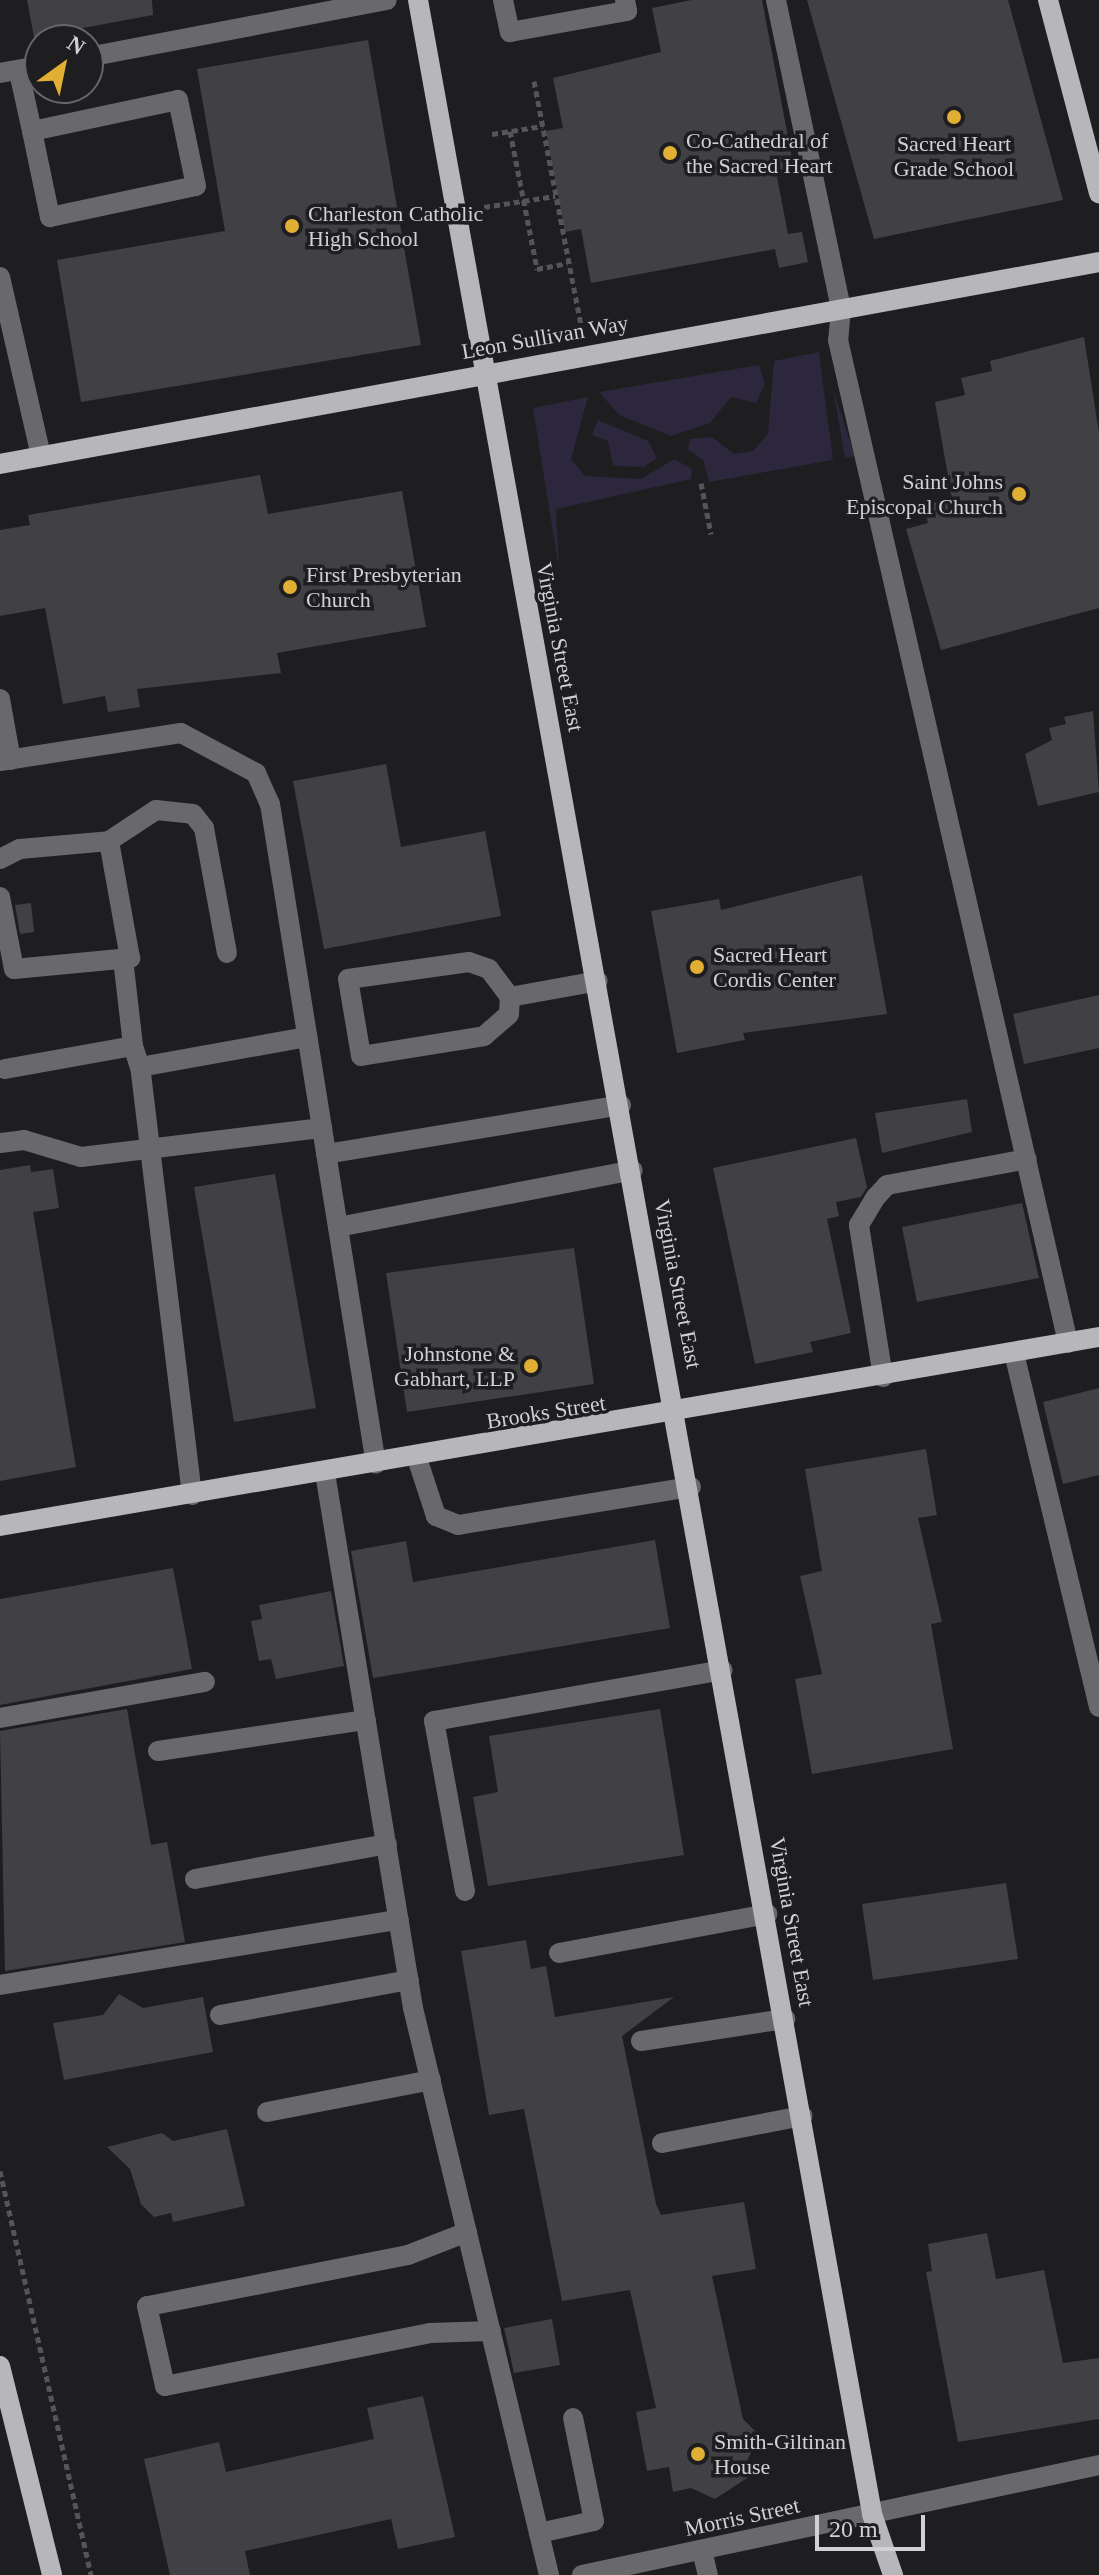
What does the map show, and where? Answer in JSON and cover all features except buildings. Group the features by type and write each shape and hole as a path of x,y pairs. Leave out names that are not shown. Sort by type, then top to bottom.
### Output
{"main road":[{"name":"Virginia Street East","path":"418,0 484,372 679,1415 872,2514 893,2575"},
{"path":"1048,0 1099,193"},
{"name":"Leon Sullivan Way","path":"0,464 484,372 1099,262"},
{"name":"Brooks Street","path":"0,1526 679,1415 1099,1337"},
{"path":"0,2366 52,2575"}],"street":[{"path":"104,54 387,0"},
{"path":"503,0 510,32 627,11 625,0"},
{"path":"776,0 841,308 838,340 1068,1343"},
{"path":"10,72 32,131 50,217 196,186 178,100 32,131"},
{"path":"0,277 41,456"},
{"path":"0,699 6,760 181,733 256,773 270,804 376,1464"},
{"path":"0,859 20,849 109,841 131,819 156,810 193,814 204,828 227,953"},
{"path":"0,897 14,969 130,958 109,841"},
{"path":"123,959 133,1046 140,1067 192,1495"},
{"path":"469,962 496,974 510,997 509,1014 484,1036 361,1056 348,979 469,962"},
{"path":"510,997 598,981"},
{"path":"140,1067 307,1037"},
{"path":"5,1069 133,1046"},
{"path":"326,1154 621,1105"},
{"path":"0,1143 24,1140 81,1157 322,1128"},
{"path":"883,1377 859,1225 876,1197 887,1185 1027,1159"},
{"path":"338,1227 633,1170"},
{"path":"1014,1353 1099,1707"},
{"path":"417,1458 436,1516 458,1525 691,1487"},
{"path":"325,1473 409,1980 549,2575"},
{"path":"465,1891 434,1721 723,1670"},
{"path":"0,1718 205,1682"},
{"path":"158,1751 366,1720"},
{"path":"195,1879 387,1844"},
{"path":"559,1953 767,1914"},
{"path":"0,1985 399,1920"},
{"path":"220,2015 409,1980"},
{"path":"641,2041 785,2019"},
{"path":"267,2112 431,2080"},
{"path":"662,2143 802,2116"},
{"path":"467,2232 408,2255 147,2306 165,2386 430,2333 491,2331"},
{"path":"539,2533 594,2521 573,2418"},
{"name":"Morris Street","path":"582,2575 1099,2465"},
{"path":"702,2550 708,2575"}],"path":[{"path":"534,81 587,354"},
{"path":"492,134 542,126"},
{"path":"510,131 537,269 567,263"},
{"path":"455,211 555,196"},
{"path":"701,483 711,534"},
{"path":"0,2171 91,2575"}],"shaded area":[{"path":"819,352 833,460 709,482 703,460 688,450 690,439 712,437 734,454 753,451 768,434 774,361"},
{"path":"759,365 765,384 756,403 731,397 710,423 671,436 619,415 599,392"},
{"path":"833,389 855,456 845,458"},
{"path":"588,397 571,459 585,476 641,479 674,459 692,469 691,479 556,509 559,570 533,408"},
{"path":"598,420 648,441 657,458 644,467 613,466 608,441 592,435"}],"place":[{"name":"Sacred Heart Grade School","path":"954,117"},
{"name":"Co-Cathedral of the Sacred Heart","path":"670,153"},
{"name":"Charleston Catholic High School","path":"292,226"},
{"name":"Saint Johns Episcopal Church","path":"1019,494"},
{"name":"First Presbyterian Church","path":"290,587"},
{"name":"Sacred Heart Cordis Center","path":"697,967"},
{"name":"Johnstone & Gabhart, LLP","path":"531,1366"},
{"name":"Smith-Giltinan House","path":"698,2454"}]}
